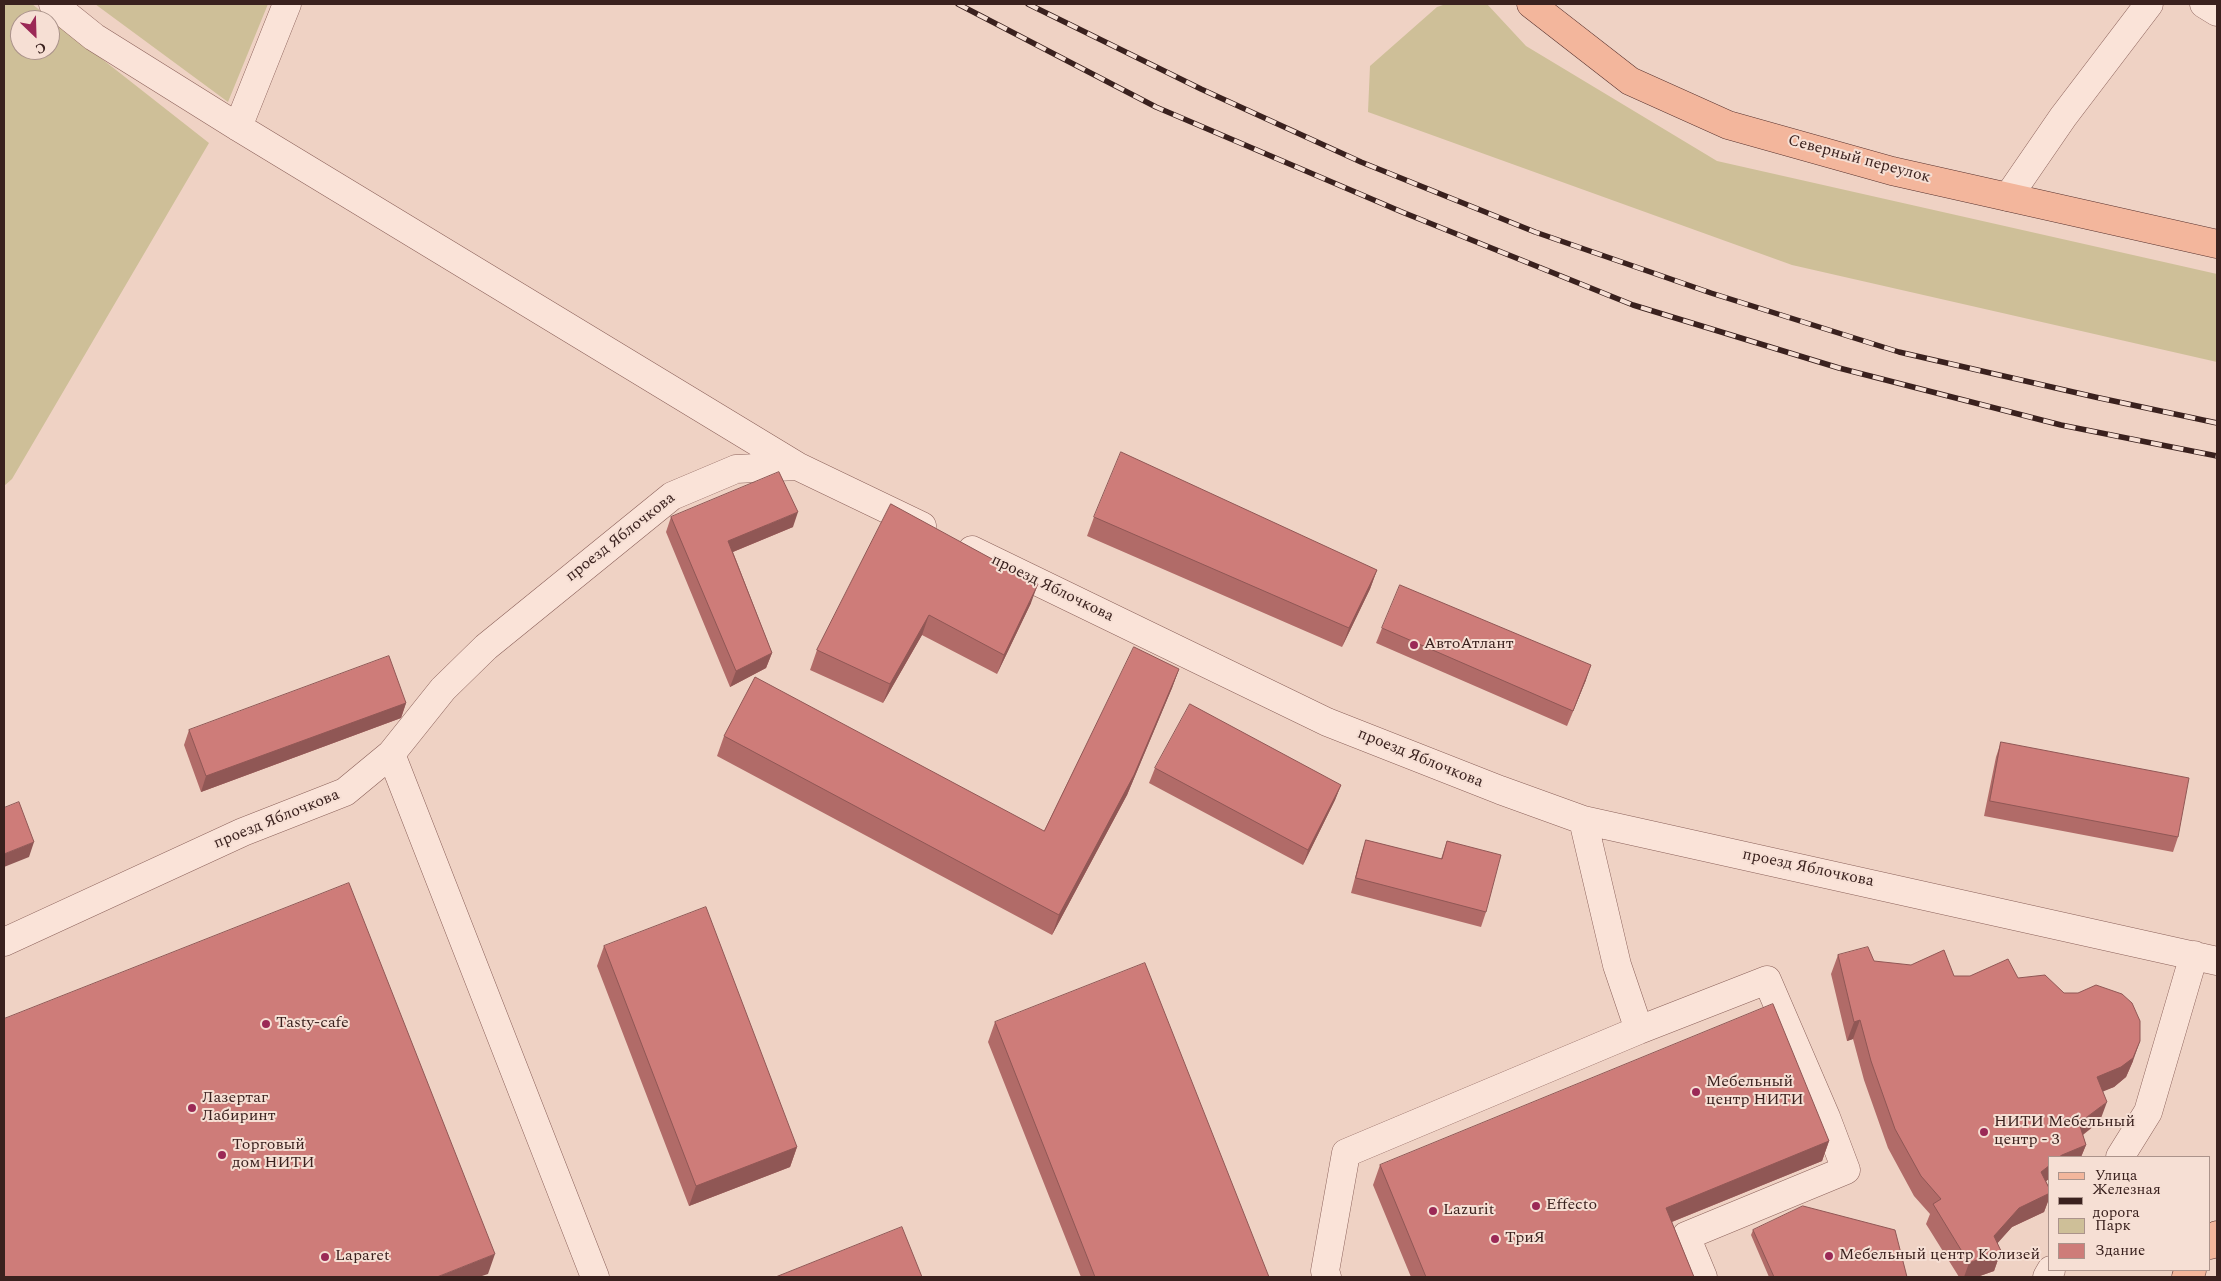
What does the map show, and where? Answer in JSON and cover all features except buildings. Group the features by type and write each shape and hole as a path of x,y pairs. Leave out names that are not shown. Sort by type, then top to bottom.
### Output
{"main road":[{"name":"Северный переулок","path":"1531,4 1630,81 1728,125 1892,171 2217,244"}],"street":[{"path":"53,4 94,37 238,127 797,466"},
{"path":"238,127 287,4"},
{"path":"2008,197 2063,117 2149,4"},
{"path":"2204,4 2217,12"},
{"name":"проезд Яблочкова","path":"4,942 243,832 345,792 391,754 443,689 486,647 588,562 672,496 736,469 797,466 1327,722 1500,790 1583,820 2205,958"},
{"path":"391,754 595,1277"},
{"path":"1583,820 1617,965 1639,1030"},
{"path":"2121,1156 2148,1112 2205,958"},
{"path":"1327,1277 1325,1271 1346,1153 1639,1030 1767,980 1846,1170 1686,1236 1703,1277"}],"green space":[{"path":"4,4 32,4 40,10 10,10 10,60 60,60 60,26 209,143 12,479 4,486"},
{"path":"95,4 268,4 228,102"},
{"path":"1446,4 1487,4 1526,46 1717,161 2217,274 2217,362 1792,265 1368,112 1370,66 1437,7"}],"railway":[{"path":"958,4 1156,107 1402,212 1633,305 1839,368 2061,425 2217,456"},
{"path":"1028,4 1201,89 1361,162 1535,232 1711,293 1899,352 2217,423"}],"place":[{"name":"АвтоАтлант","path":"1414,645"},
{"name":"Tasty-cafe","path":"266,1024"},
{"name":"Мебельный центр НИТИ","path":"1696,1092"},
{"name":"Лазертаг Лабиринт","path":"192,1108"},
{"name":"НИТИ Мебельный центр - 3","path":"1984,1132"},
{"name":"Торговый дом НИТИ","path":"222,1155"},
{"name":"Effecto","path":"1536,1206"},
{"name":"Lazurit","path":"1433,1211"},
{"name":"ТриЯ","path":"1495,1239"},
{"name":"Мебельный центр Колизей","path":"1829,1256"},
{"name":"Laparet","path":"325,1257"}]}
